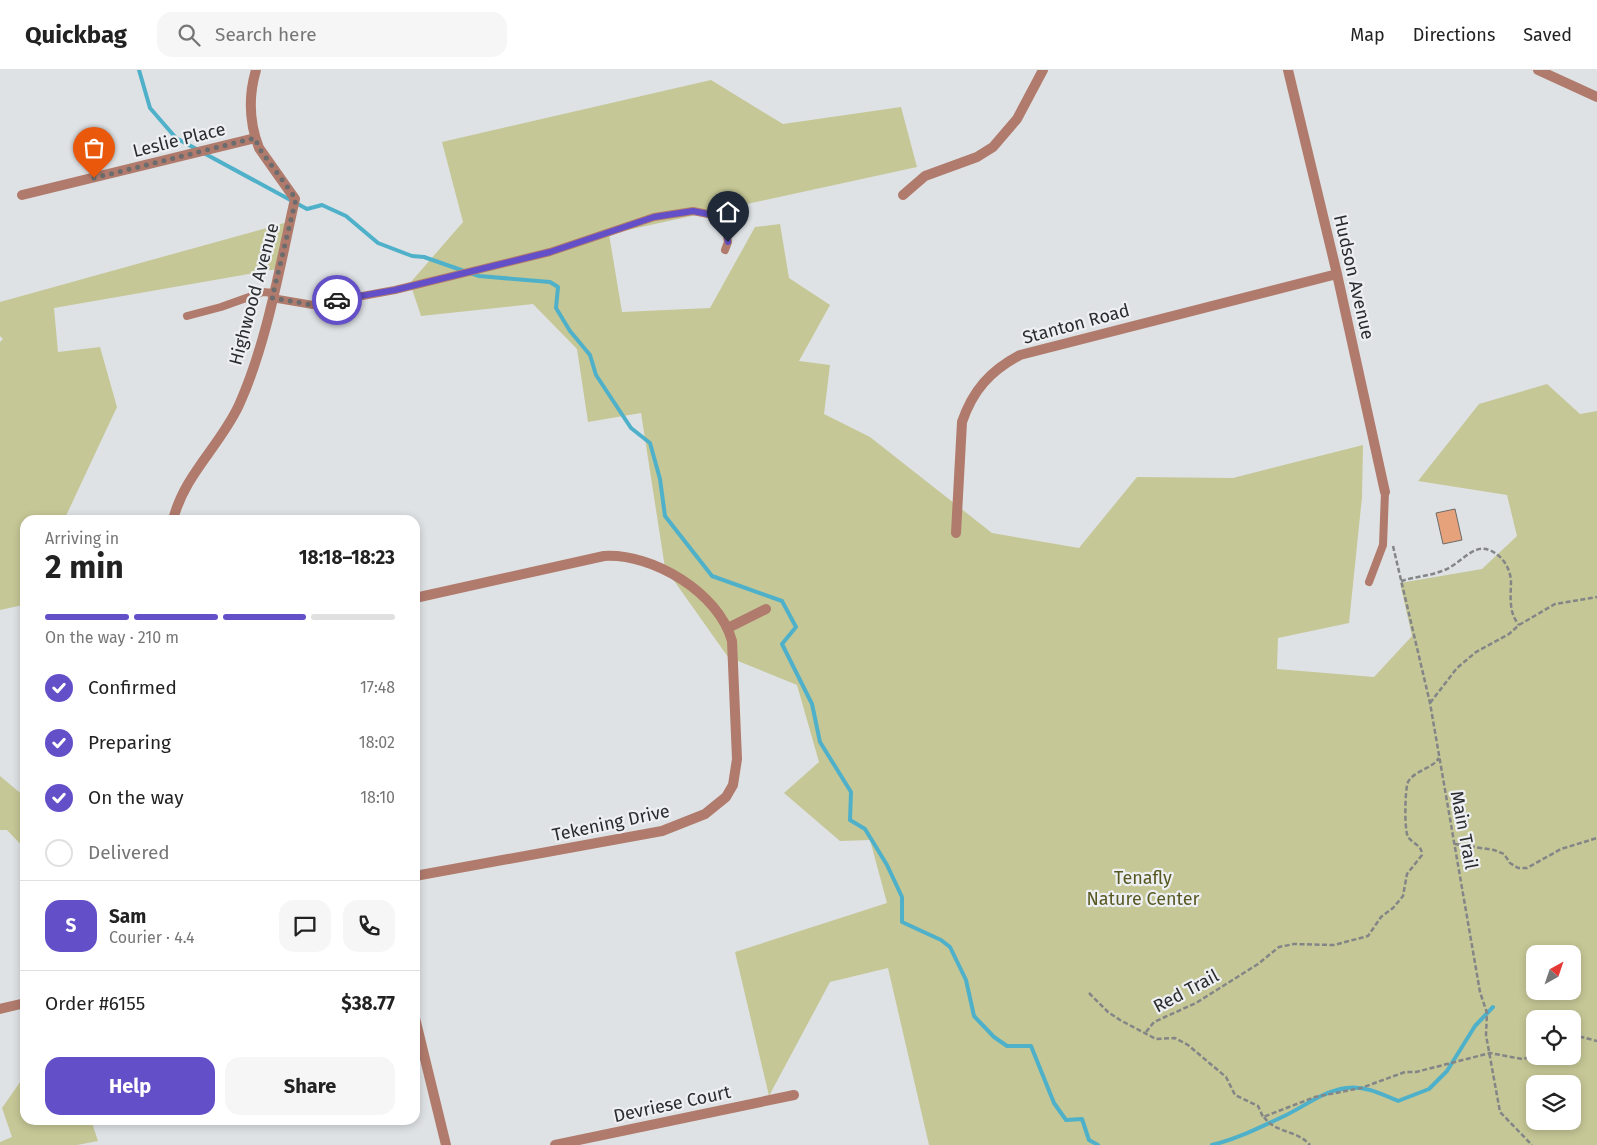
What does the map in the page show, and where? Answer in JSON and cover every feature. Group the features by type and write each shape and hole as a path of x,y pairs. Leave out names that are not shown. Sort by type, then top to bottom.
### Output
{"street":[{"name":"Highwood Avenue","path":"175,515 185,488 221,437 239,406 254,363 273,296 296,199 259,148 255,138 250,105 256,70"},
{"path":"903,195 925,176 977,157 993,147 1017,120 1043,70"},
{"name":"Hudson Avenue","path":"1288,70 1337,274 1385,492"},
{"path":"1538,70 1597,97"},
{"name":"Leslie Place","path":"22,195 255,138"},
{"name":"Stanton Road","path":"956,533 962,422 977,388 1003,364 1020,356 1337,274"},
{"name":"Tekening Drive","path":"420,597 604,556 630,557 666,570 711,602 722,615 728,628 732,641 736,772 726,797 717,806 686,824 662,831 420,875"},
{"path":"728,628 766,609"},
{"path":"0,1010 20,1004"},
{"path":"420,1038 446,1145"},
{"name":"Devriese Court","path":"555,1145 794,1095"}],"lane":[{"path":"186,316 221,308 263,292 313,305 395,290 550,252 654,217 693,211 713,215 719,220 726,230 728,242 726,250"},
{"path":"1369,582 1384,545 1385,492"}],"path":[{"name":"Main Trail","path":"1393,544 1400,581 1430,703 1447,814 1455,844 1480,992 1487,1013 1486,1035 1500,1112 1532,1145"},
{"path":"1400,581 1444,571 1477,549 1488,548 1499,556 1508,568 1511,580 1512,613 1519,625"},
{"path":"1430,703 1458,668 1476,652 1509,634 1519,625 1555,604 1597,597"},
{"name":"Red Trail","path":"1310,1145 1299,1135 1270,1125 1263,1117 1258,1106 1250,1100 1235,1095 1226,1077 1206,1062 1193,1048 1175,1038 1156,1038 1146,1032 1154,1022 1196,1003 1258,964 1279,947 1294,944 1334,945 1360,939 1371,933 1381,917 1393,908 1403,896 1407,874 1422,855 1420,848 1407,836 1405,828 1407,785 1411,777 1436,763 1439,758"},
{"path":"1455,844 1494,850 1504,854 1518,868 1527,868 1561,849 1597,838"},
{"path":"1089,993 1108,1012 1146,1032"},
{"path":"1581,1037 1597,1041"},
{"path":"1263,1117 1314,1097 1361,1088 1405,1072 1416,1072 1490,1053 1526,1058"}],"green space":[{"name":"Tenafly Nature Center","path":"711,80 783,124 901,107 917,167 609,234 622,312 710,308 755,227 780,224 789,278 830,305 799,361 830,365 824,414 870,437 992,533 1079,548 1137,477 1233,478 1363,445 1362,497 1349,623 1278,638 1277,669 1374,677 1412,636 1400,583 1482,569 1517,536 1507,495 1418,481 1479,404 1547,384 1580,414 1597,411 1597,1145 929,1145 888,968 830,982 769,1096 735,952 887,903 870,840 840,841 784,793 819,762 797,685 728,657 665,568 641,413 588,422 577,349 533,304 421,316 410,283 463,222 442,142"},
{"path":"288,222 277,269 54,308 58,352 100,347 117,407 66,515 20,515 20,606 0,610 0,342 3,339 0,336 0,302"},
{"path":"0,776 20,793 20,844 7,830 0,830"},
{"path":"20,1082 20,1125 93,1125 98,1141 77,1145 0,1145 0,1142 12,1137 2,1108"}],"building":[{"path":"1455,509 1462,540 1443,544 1436,513"}],"waterway":[{"path":"139,70 150,108 176,138 307,209 322,205 346,216 378,243 412,256 424,257 464,271"},
{"path":"470,273 479,276 550,282 558,287 556,308 570,331 590,355 596,375 631,428 650,443 660,479 665,516 712,576 782,601 796,627 782,644 812,704 820,742 851,792 850,820 865,829 887,865 902,897 902,922 941,940 950,947 966,980 974,1016 994,1037 1007,1046 1031,1046 1054,1103 1066,1120 1082,1119 1089,1140 1098,1145"},
{"path":"1212,1145 1255,1130 1337,1090 1353,1087 1366,1089 1398,1101 1429,1089 1447,1071 1475,1026 1493,1007"}],"way so far":[{"path":"94,178 255,138 259,148 296,199 272,298 313,305 337,300"}],"route":[{"path":"337,300 395,290 462,275 550,252 654,217 693,211 713,215 719,220 726,230 728,242"}]}
